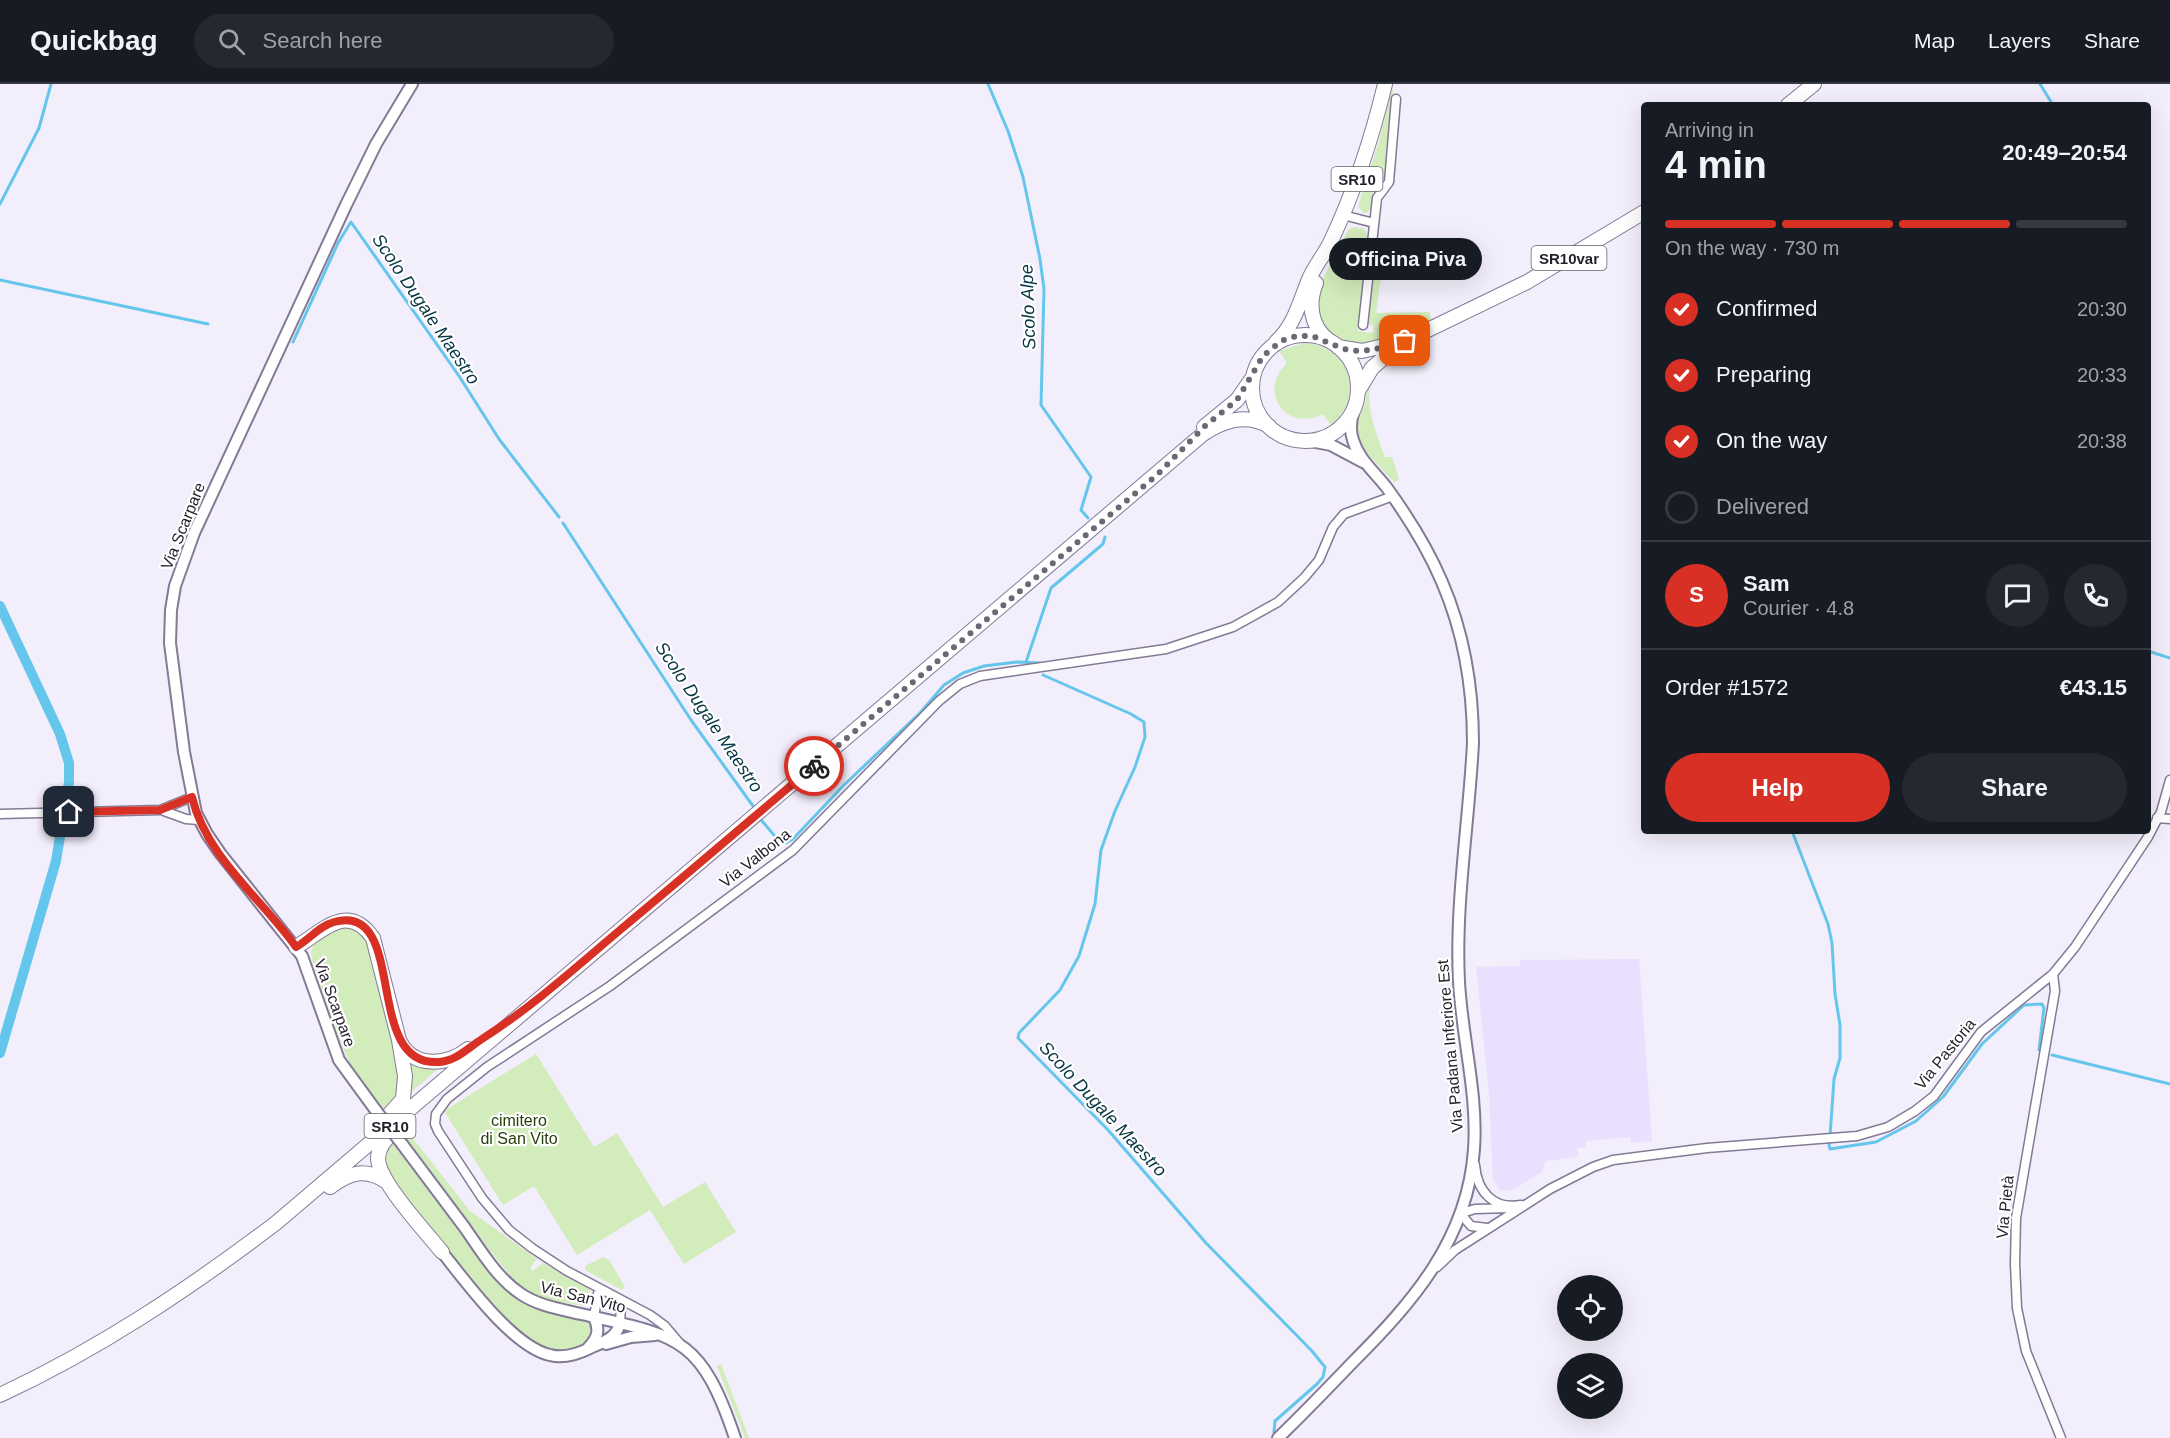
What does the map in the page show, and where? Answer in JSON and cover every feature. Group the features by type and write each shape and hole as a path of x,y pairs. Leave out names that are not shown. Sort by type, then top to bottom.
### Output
{"main road":[{"name":"SR10","path":"1269,350 1288,329 1310,276 1330,244 1343,215 1369,144 1385,84"},
{"path":"1792,102 1814,84"},
{"name":"SR10var","path":"1333,344 1362,351 1405,341 1527,282 1641,214"},
{"name":"SR10","path":"1330,244 1311,304 1314,322 1333,344"},
{"path":"1296,336 1312,336 1333,344 1354,368 1358,393 1354,409 1345,423 1334,432 1320,438 1305,440 1286,437 1269,426 1260,414 1254,400 1253,384 1256,369 1269,350 1281,341 1296,336"},
{"name":"SR10var","path":"1358,393 1372,368 1405,341"},
{"name":"SR10","path":"1185,449 1205,426 1237,400 1256,369"},
{"name":"SR10","path":"0,1395 127,1327 217,1267 276,1223 1118,509 1185,449 1210,430 1227,422 1249,419 1269,426"},
{"path":"296,947 334,922 350,922 366,930 373,938 399,1040 405,1076 403,1099 396,1109 307,1196"},
{"path":"399,1040 408,1053 419,1059 433,1062 446,1061 457,1057 526,1010"},
{"path":"442,1252 387,1182 378,1161 383,1143 473,1055"},
{"path":"276,1223 347,1175 368,1173 387,1182"}],"street":[{"name":"Via Scarpare","path":"402,1144 339,1060 307,967 296,947 220,853 199,820 192,797 170,643 171,610 180,568 204,511 350,195 376,144 412,84"},
{"path":"1363,325 1378,195 1389,182 1396,99"},
{"path":"1343,215 1374,223"},
{"name":"Via Padana Inferiore Est","path":"1278,1438 1394,1320 1432,1271 1447,1247 1461,1214 1468,1190 1474,1152 1474,1119 1461,1002 1459,959 1473,742 1470,688 1462,643 1448,597 1424,547 1392,496 1356,448 1351,426 1354,409"},
{"name":"Via Padana Inferiore Est","path":"1305,440 1331,445 1367,465"},
{"name":"Via Valbona","path":"682,1346 658,1321 532,1248 498,1219 436,1128 436,1114 447,1099 514,1048 610,986 786,856 954,687 987,675 1166,649 1233,627 1278,602 1304,578 1319,560 1333,527 1344,514 1392,496"},
{"name":"Via Pastoria","path":"2151,831 2170,780"},
{"path":"160,810 192,797"},
{"path":"0,814 160,810 186,819 199,820"},
{"path":"2157,818 2170,819"},
{"name":"Via Pastoria","path":"1432,1271 1455,1250 1524,1204 1576,1175 1613,1160 1707,1148 1837,1139 1874,1133 1915,1111 1934,1096 1982,1032 2053,974 2076,947 2149,834"},
{"name":"Via Pietà","path":"2053,974 2055,991 2016,1218 2015,1264 2018,1308 2026,1351 2061,1438"},
{"name":"Via San Vito","path":"402,1144 513,1289 544,1306 620,1323 668,1337 682,1346 696,1358 710,1376 735,1438"},
{"path":"1474,1152 1476,1177 1486,1195 1500,1204 1524,1204"},
{"name":"Via Pastoria","path":"1461,1214 1475,1209 1499,1210 1524,1204"},
{"path":"1461,1214 1474,1228 1492,1226"},
{"path":"442,1252 491,1310 530,1346 553,1356 567,1356 631,1337 668,1337"},
{"path":"586,1350 597,1336 598,1326 594,1317 599,1288"},
{"path":"586,1350 610,1338 618,1330 621,1307 615,1296"}],"shaded area":[{"path":"1639,959 1652,1141 1631,1143 1630,1137 1586,1141 1586,1147 1577,1148 1578,1157 1546,1161 1542,1172 1513,1190 1500,1190 1493,1180 1489,1095 1476,967 1520,966 1520,960"}],"green space":[{"path":"1391,90 1393,90 1384,182 1374,181 1371,208 1367,213 1363,213 1358,206 1379,141"},
{"path":"1354,227 1364,229 1367,235 1358,331 1373,333 1374,325 1368,324 1376,269 1382,271 1376,313 1430,312 1431,322 1389,342 1375,345 1351,343 1340,339 1323,324 1318,314 1319,289 1348,230"},
{"path":"1304,343 1320,346 1333,353 1342,362 1348,374 1350,387 1348,400 1342,413 1331,425 1323,414 1310,418 1298,418 1287,414 1275,397 1278,374 1287,363 1279,351"},
{"path":"1413,345 1412,359 1392,362 1379,370 1372,381 1369,394 1370,409 1379,442 1385,457 1392,457 1399,478 1395,483 1360,446 1356,425 1365,403 1369,383 1377,370 1392,356"},
{"path":"340,927 356,930 368,941 400,1064 400,1095 386,1112 352,1067 339,1040 313,965 311,952 315,941"},
{"name":"cimitero di San Vito","path":"536,1054 594,1147 617,1133 663,1207 705,1182 736,1232 684,1264 650,1210 577,1255 534,1186 503,1205 444,1111"},
{"path":"408,1058 439,1068 410,1093"},
{"path":"405,1128 469,1210 537,1259 530,1268 533,1271 543,1263 589,1289 591,1295 585,1306 546,1300 529,1293 516,1283 401,1132"},
{"path":"390,1140 474,1252 507,1290 530,1306 588,1322 591,1336 587,1341 574,1349 552,1351 540,1347 486,1299 388,1175 382,1159"},
{"path":"603,1257 609,1260 625,1287 622,1290 585,1270 585,1266"},
{"path":"721,1364 749,1438 745,1438 717,1366"}],"waterway":[{"path":"0,204 39,128 51,84"},
{"name":"Scolo Alpe","path":"988,84 1008,131 1023,177 1040,259 1044,289 1041,405 1091,477 1081,510 1088,518"},
{"path":"2040,84 2051,102"},
{"name":"Scolo Dugale Maestro","path":"293,342 338,243 351,222 459,376 499,439 559,517"},
{"name":"Scolo Dugale Maestro","path":"0,280 208,324"},
{"name":"Scolo Dugale Maestro","path":"563,523 691,720 753,806"},
{"name":"Scolo Alpe","path":"1026,662 1051,588 1103,544 1105,537"},
{"path":"0,606 60,734 69,763 69,782 56,861 0,1053"},
{"path":"2151,652 2170,658"},
{"name":"Scolo Dugale Maestro","path":"762,821 779,841 786,843 793,839 844,785 920,713 944,685 963,673 984,666 1017,662 1040,663"},
{"name":"Scolo Dugale Maestro","path":"1043,675 1131,714 1144,722 1145,737 1101,850 1095,904 1079,956 1060,990 1019,1033 1018,1038 1108,1130 1206,1243 1325,1367 1323,1377 1317,1384 1275,1421 1274,1432"},
{"path":"1793,834 1828,924 1832,943 1835,994 1840,1025 1840,1058 1834,1079 1830,1136"},
{"path":"1829,1144 1830,1149 1876,1142 1916,1121 1943,1097 1982,1044 2024,1005 2042,1004 2044,1008 2039,1050"},
{"path":"2052,1055 2170,1084"}],"way so far":[{"path":"814,766 1158,474 1185,449 1205,426 1237,400 1263,356 1275,345 1289,338 1304,335 1328,340 1338,347 1357,351 1385,348 1405,341"}],"place":[{"name":"Officina Piva","path":"1405,341"}],"route":[{"path":"69,812 160,810 192,797 199,820 213,843 296,947 334,922 350,922 370,933 377,949 401,1045 408,1053 419,1059 440,1062 457,1057 519,1016 814,766"}]}
